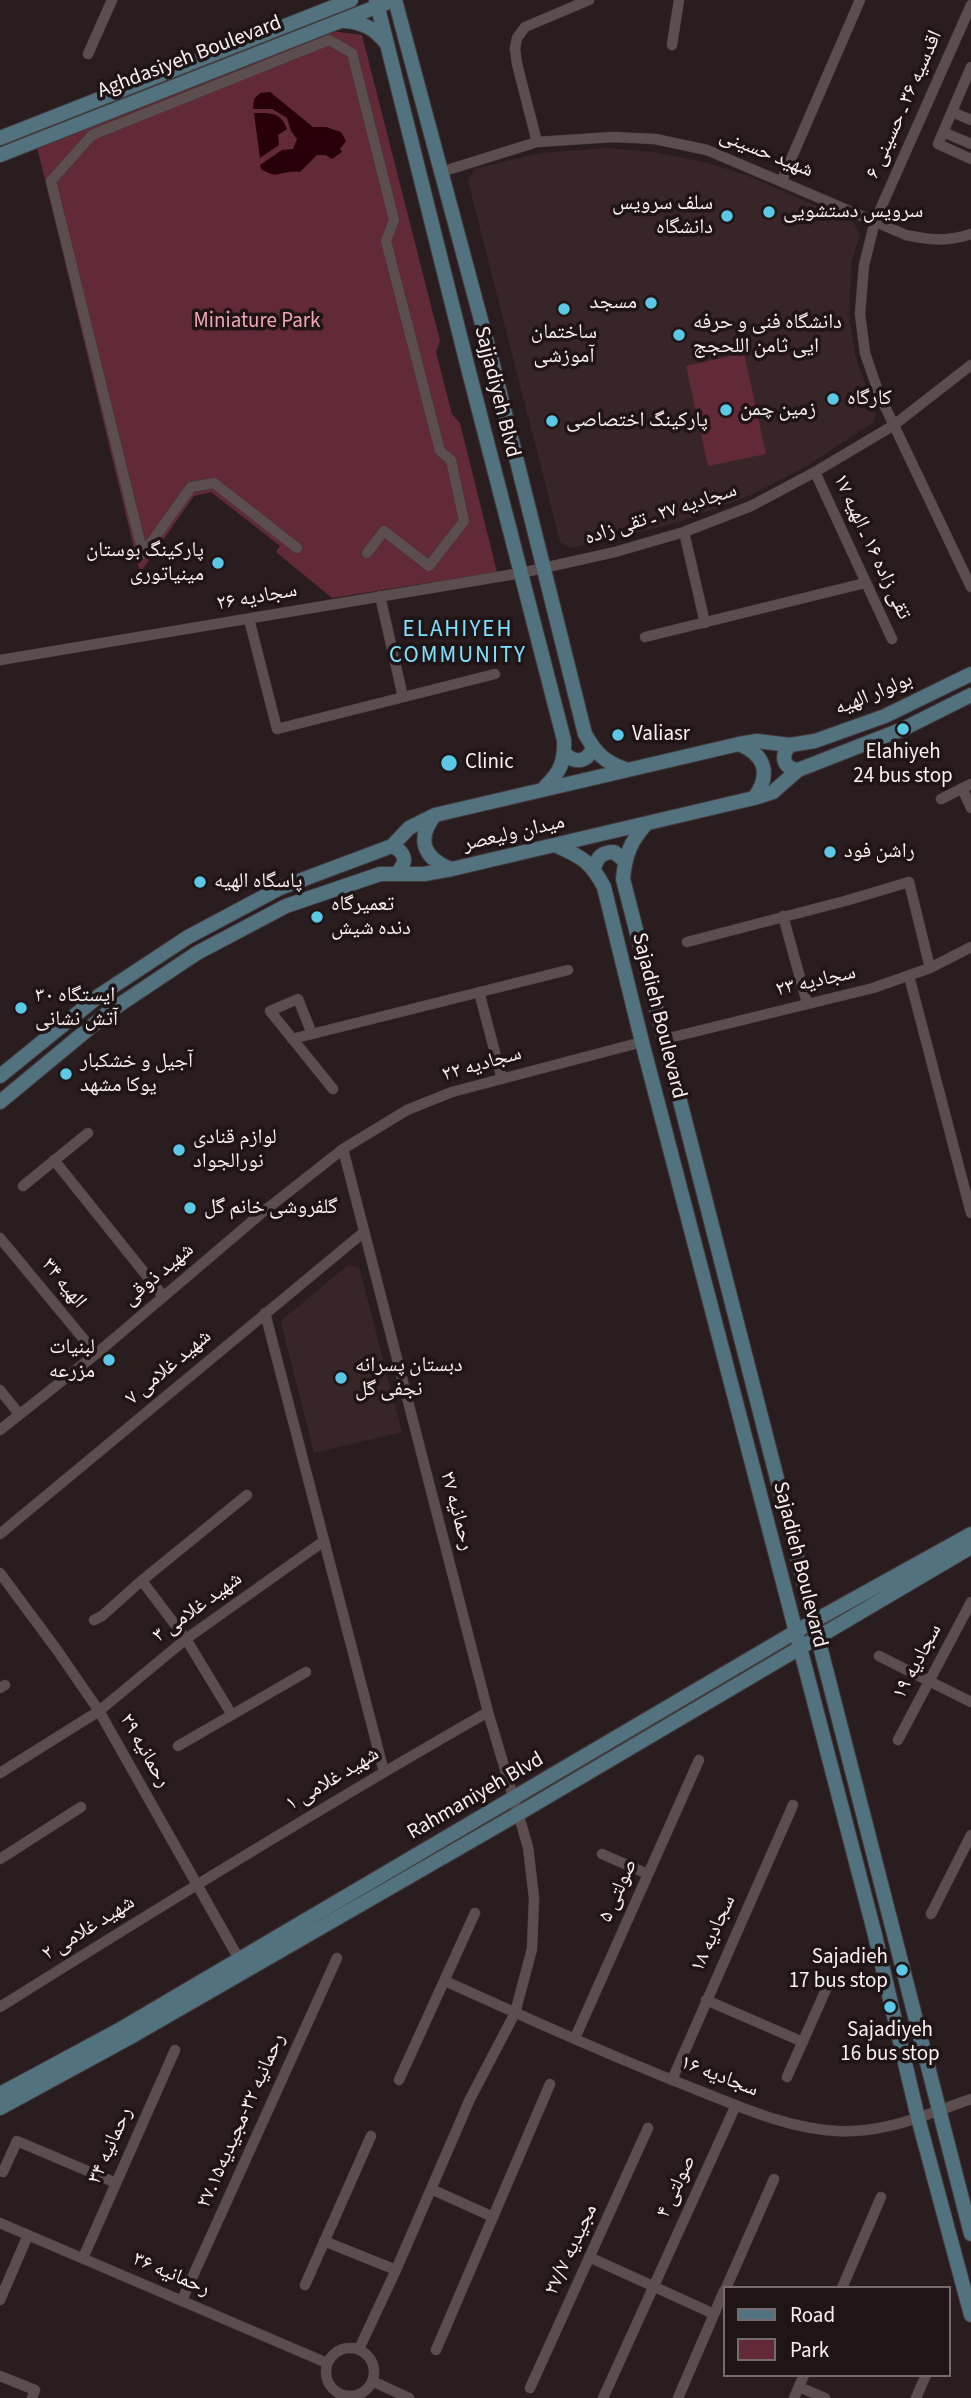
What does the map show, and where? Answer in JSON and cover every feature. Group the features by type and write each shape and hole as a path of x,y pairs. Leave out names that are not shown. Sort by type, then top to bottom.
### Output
{"main road":[{"name":"Aghdasiyeh Boulevard","path":"0,138 351,0"},
{"name":"Aghdasiyeh Boulevard","path":"0,155 343,21 377,3 395,0"},
{"name":"Sajjadiyeh Blvd","path":"395,0 545,568 585,734 593,748"},
{"name":"Sajjadiyeh Blvd","path":"377,3 464,355 564,740 565,754"},
{"path":"343,21 366,26 379,34 387,44"},
{"name":"بولوار الهیه","path":"790,745 815,741 885,716 971,674"},
{"name":"میدان ولیعصر","path":"790,745 757,741 739,744 435,815 427,825 425,845 436,863 452,869 754,798 774,792 798,770 904,729 971,695"},
{"path":"739,744 752,749 761,760 765,773 762,787 754,798"},
{"path":"790,745 783,757 791,769 798,770"},
{"path":"544,788 558,774 565,754 572,760 581,761 589,757 593,748 608,763 627,769"},
{"path":"0,1076 100,995 188,937 280,888 392,846 409,828 435,815"},
{"path":"557,846 580,856 594,869 596,861 607,852 614,852 625,861 634,838 646,824"},
{"path":"392,846 400,849 405,857 404,866 398,872"},
{"name":"Sajadieh Boulevard","path":"625,861 623,879 971,2234"},
{"path":"0,1102 110,1011 197,953 286,906 380,874 424,874 452,869"},
{"name":"Sajadieh Boulevard","path":"594,869 604,887 874,1931 918,2118 971,2315"},
{"name":"Rahmaniyeh Blvd","path":"515,1807 814,1621 971,1534"},
{"name":"Rahmaniyeh Blvd","path":"0,2094 242,1964 799,1648 971,1547"},
{"name":"Rahmaniyeh Blvd","path":"0,2108 134,2035 242,1964"}],"street":[{"path":"88,54 113,0"},
{"path":"537,142 517,64 517,38 525,27 589,0"},
{"path":"672,45 678,0"},
{"path":"782,180 860,0"},
{"name":"اقدسیه ۳۶ ـ حسینی ۶","path":"971,5 875,221 864,265 860,314 865,353 879,394 971,587"},
{"path":"298,548 214,483 191,487 143,554 51,181 92,135 329,40 352,53 394,220 386,241 440,450 451,460 464,521 429,566 384,531 367,554"},
{"path":"971,67 968,82 938,144 971,159"},
{"path":"952,112 971,120"},
{"path":"943,132 971,144"},
{"name":"شهید حسینی","path":"441,172 537,142 613,137 655,139 707,150 906,235 952,240 971,234"},
{"name":"سجادیه ۲۷ ـ تقی زاده","path":"521,573 615,552 684,532 751,506 894,425 970,369"},
{"name":"تقی زاده ۱۶ ـ الهیه ۱۷","path":"815,472 891,639"},
{"path":"684,532 705,623"},
{"name":"سجادیه ۲۶","path":"0,660 521,573"},
{"path":"645,637 865,583"},
{"path":"380,596 403,697"},
{"path":"249,619 277,729 495,674"},
{"path":"941,799 967,786 971,808"},
{"path":"687,942 909,882 930,968"},
{"path":"783,916 807,1003"},
{"name":"سجادیه ۲۳","path":"665,1039 873,988 930,968 971,947"},
{"path":"292,1039 568,970"},
{"path":"909,976 967,1180 971,1213"},
{"path":"479,992 502,1079"},
{"path":"312,1034 298,999 270,1011 333,1089"},
{"name":"سجادیه ۲۲","path":"342,1149 407,1110 452,1092 642,1042"},
{"path":"23,1186 88,1133"},
{"name":"رحمانیه ۲۷","path":"342,1149 488,1712 528,1847 534,1898 531,1950 515,2013 470,2099 359,2349"},
{"name":"شهید ذوقی","path":"0,1430 96,1354 342,1149"},
{"path":"54,1160 163,1296"},
{"name":"شهید غلامی ۷","path":"0,1534 364,1232"},
{"name":"الهیه ۳۴","path":"0,1238 96,1354"},
{"path":"265,1313 384,1772"},
{"path":"0,1391 19,1415"},
{"path":"94,1620 247,1495"},
{"name":"شهید غلامی ۳","path":"0,1773 99,1711 186,1639 324,1541"},
{"name":"رحمانیه ۲۹","path":"0,1573 99,1711 242,1964"},
{"path":"142,1581 186,1639 232,1715"},
{"name":"سجادیه ۱۹","path":"898,1740 971,1602"},
{"path":"879,1656 971,1702"},
{"path":"177,1746 306,1672"},
{"name":"شهید غلامی ۱","path":"198,1883 488,1712"},
{"name":"صولتی ۵","path":"575,2038 699,1760"},
{"name":"سجادیه ۱۸","path":"672,2080 793,1805"},
{"path":"0,1859 81,1807"},
{"path":"931,1914 971,1835"},
{"path":"602,1854 648,1874"},
{"name":"شهید غلامی ۲","path":"0,2007 198,1883"},
{"path":"399,2080 475,1913"},
{"name":"رحمانیه ۳۲-مجیدیه۲۷.۱۵","path":"182,2301 337,1958"},
{"name":"سجادیه ۱۶","path":"444,1981 672,2080 795,2125 838,2131 880,2129 971,2099"},
{"path":"787,2077 828,1985"},
{"path":"706,2000 803,2042"},
{"name":"رحمانیه ۳۴","path":"83,2258 175,2050"},
{"path":"436,2350 550,2084"},
{"name":"صولتی ۴","path":"603,2398 736,2105"},
{"name":"مجیدیه ۲۷/۷","path":"530,2388 648,2128"},
{"path":"305,2285 371,2136"},
{"path":"3,2172 17,2141 116,2183"},
{"path":"727,2286 774,2179"},
{"path":"431,2189 493,2217"},
{"path":"843,2286 881,2197"},
{"name":"رحمانیه ۳۶","path":"0,2223 327,2363"},
{"path":"0,2300 28,2235"},
{"path":"324,2241 396,2270"},
{"path":"589,2257 714,2314"},
{"path":"678,2398 722,2297"},
{"path":"359,2349 367,2354 372,2362 372,2381 359,2395 340,2396 327,2382 327,2363 332,2355 340,2350 359,2349"},
{"path":"0,2376 33,2394"},
{"path":"794,2398 803,2377"},
{"path":"916,2398 925,2377"},
{"path":"372,2381 409,2398"},
{"path":"799,2387 825,2398"}],"shaded area":[{"path":"270,92 313,127 326,127 341,132 346,141 340,149 342,152 332,159 317,155 300,172 272,174 261,169 260,165 282,150 293,149 297,139 287,118 272,109 253,109 254,99 260,93"},
{"path":"254,113 278,116 287,129 278,135 279,145 260,158"},
{"name":"دانشگاه فنی و حرفه ایی ثامن اللحجج","path":"607,148 654,152 704,162 744,174 853,222 860,234 852,261 849,315 855,355 876,414 874,422 807,466 749,496 682,521 570,548 560,542 468,181 474,169 540,153"},
{"name":"دبستان پسرانه نجفی گل","path":"348,1265 359,1267 402,1432 314,1453 281,1323"}],"green space":[{"name":"Miniature Park","path":"325,30 362,35 440,341 436,352 452,414 460,423 497,572 332,598 276,552 280,546 211,492 194,496 140,573 37,147"},
{"name":"زمین چمن","path":"744,353 766,454 708,466 686,366"}],"place":[{"name":"سرویس دستشویی","path":"769,212"},
{"name":"سلف سرویس دانشگاه","path":"727,216"},
{"name":"مسجد","path":"651,303"},
{"name":"ساختمان آموزشی","path":"564,309"},
{"name":"دانشگاه فنی و حرفه ایی ثامن اللحجج","path":"679,335"},
{"name":"کارگاه","path":"833,399"},
{"name":"زمین چمن","path":"726,410"},
{"name":"پارکینگ اختصاصی","path":"552,421"},
{"name":"پارکینگ بوستان مینیاتوری","path":"218,563"},
{"name":"Elahiyeh 24 bus stop","path":"903,729"},
{"name":"Valiasr","path":"618,735"},
{"name":"Clinic","path":"449,763"},
{"name":"راشن فود","path":"830,852"},
{"name":"پاسگاه الهیه","path":"200,882"},
{"name":"تعمیرگاه دنده شیش","path":"317,917"},
{"name":"ایستگاه ۳۰ آتش نشانی","path":"21,1008"},
{"name":"آجیل و خشکبار یوکا مشهد","path":"66,1074"},
{"name":"لوازم قنادی نورالجواد","path":"179,1150"},
{"name":"گلفروشی خانم گل","path":"190,1208"},
{"name":"لبنیات مزرعه","path":"109,1360"},
{"name":"دبستان پسرانه نجفی گل","path":"341,1378"},
{"name":"Sajadieh 17 bus stop","path":"902,1970"},
{"name":"Sajadiyeh 16 bus stop","path":"890,2007"}],"district":[{"name":"ELAHIYEH COMMUNITY","path":"458,644"}]}
